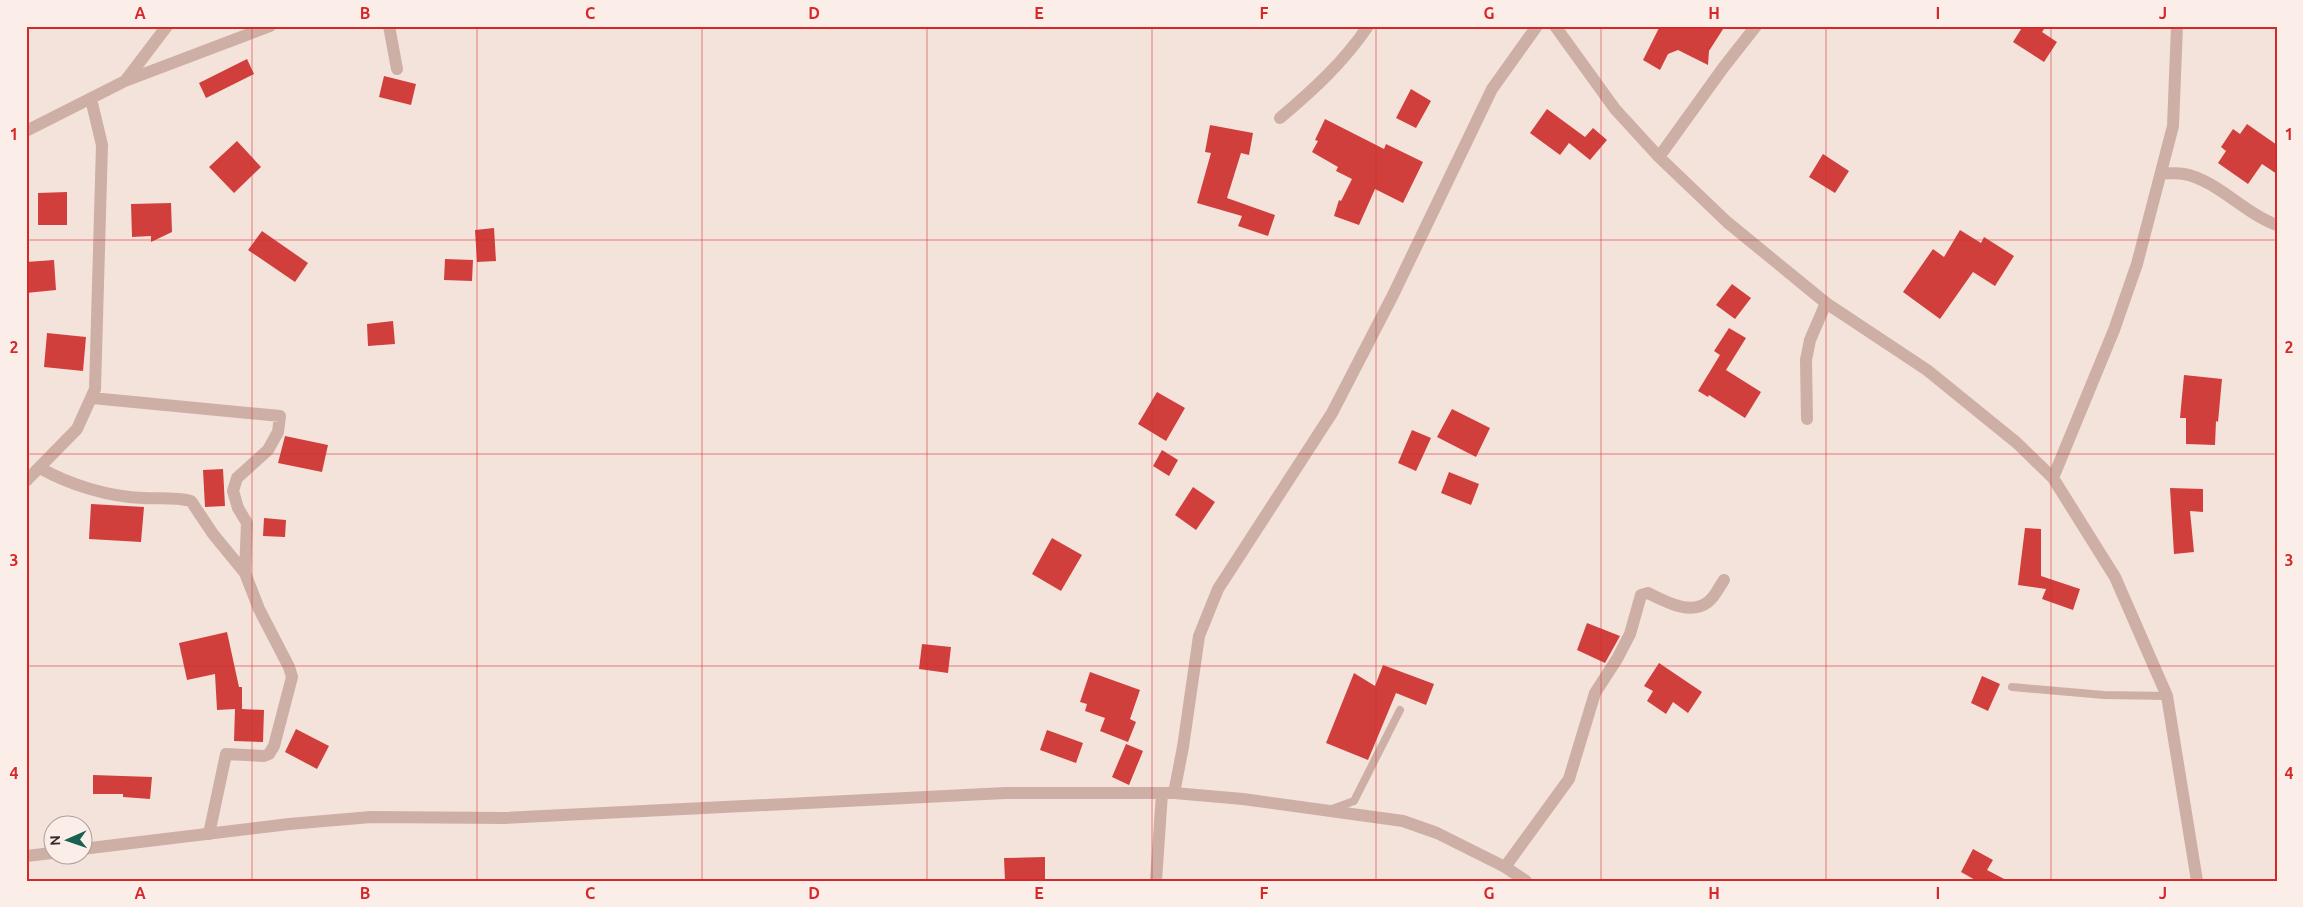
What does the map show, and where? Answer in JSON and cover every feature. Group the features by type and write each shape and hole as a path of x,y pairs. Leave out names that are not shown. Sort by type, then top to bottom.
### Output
{"street":[{"path":"125,81 167,26"},
{"path":"26,131 125,81 270,26"},
{"path":"389,26 397,69"},
{"path":"1280,118 1325,78 1358,42 1368,26"},
{"path":"1156,881 1168,793 1183,747 1199,636 1218,589 1332,413 1394,296 1492,89 1537,26"},
{"path":"1555,26 1615,109 1660,158 1727,222 1826,303 1927,370 2017,443 2053,478 2115,577 2166,696 2197,881"},
{"path":"1660,158 1723,68 1756,26"},
{"path":"2053,478 2118,320 2137,264 2173,126 2177,26"},
{"path":"26,481 77,429 95,389 98,366 102,145 91,99"},
{"path":"2161,173 2186,174 2213,186 2266,222 2277,225"},
{"path":"1807,419 1807,353 1810,340 1826,303"},
{"path":"92,398 280,416 278,432 268,450 237,478 234,491 238,508 248,523 245,573"},
{"path":"40,468 56,477 117,496 145,499 177,498 191,501 213,534 245,573 258,609 278,644 292,677 274,746 270,754 264,756 226,754 209,834"},
{"path":"1504,867 1569,779 1596,693 1618,659 1630,634 1641,596 1648,593 1676,607 1699,606 1712,599 1724,580"},
{"path":"92,848 371,817 504,818 1005,793 1168,793 1242,799 1403,821 1436,833 1504,867 1526,881"},
{"path":"26,856 42,854"}],"lane":[{"path":"2012,687 2104,695 2166,696"},
{"path":"1326,811 1354,801 1400,710"}],"building":[{"path":"1660,26 1725,26 1709,51 1708,65 1678,50 1668,54 1660,70 1643,60"},
{"path":"2023,26 2046,26 2042,32 2057,42 2044,62 2013,42"},
{"path":"247,59 254,74 206,98 199,83"},
{"path":"384,76 416,84 411,105 379,97"},
{"path":"1411,89 1431,101 1416,128 1396,118"},
{"path":"1547,109 1585,137 1593,128 1607,140 1590,160 1569,143 1560,155 1530,133"},
{"path":"1325,119 1384,149 1386,144 1423,162 1403,203 1375,189 1359,225 1334,216 1339,200 1341,201 1352,179 1336,171 1338,167 1312,152 1318,141 1315,140"},
{"path":"2247,124 2277,145 2277,174 2262,164 2248,184 2218,163 2226,151 2221,147 2233,129 2240,134"},
{"path":"1210,125 1253,133 1249,155 1241,153 1227,198 1275,215 1268,236 1238,226 1242,216 1197,203 1211,153 1205,152"},
{"path":"237,141 261,167 234,193 209,167"},
{"path":"1823,154 1849,171 1835,193 1809,177"},
{"path":"67,192 67,225 38,225 38,193"},
{"path":"171,203 172,232 151,242 151,236 132,237 131,204"},
{"path":"494,228 496,261 477,262 475,230"},
{"path":"1960,230 1981,243 1984,237 2014,256 1995,286 1973,272 1940,319 1903,292 1933,249 1944,257"},
{"path":"262,231 308,263 295,282 248,250"},
{"path":"445,259 473,260 472,281 444,280"},
{"path":"54,260 56,290 26,293 26,262"},
{"path":"1732,284 1751,298 1735,319 1716,305"},
{"path":"393,321 395,344 368,346 367,324"},
{"path":"1729,328 1746,338 1726,370 1761,392 1745,418 1709,395 1708,397 1698,391 1720,355 1714,351"},
{"path":"47,333 86,337 83,371 44,367"},
{"path":"2184,375 2222,379 2218,422 2216,421 2215,445 2186,444 2186,418 2180,418"},
{"path":"1157,392 1185,408 1166,441 1138,424"},
{"path":"1452,409 1490,428 1476,457 1437,437"},
{"path":"1412,430 1431,438 1416,471 1398,463"},
{"path":"285,436 328,445 322,472 278,463"},
{"path":"1162,450 1178,460 1169,476 1153,466"},
{"path":"223,469 225,506 205,507 203,470"},
{"path":"1449,472 1479,484 1471,505 1441,493"},
{"path":"1193,487 1215,502 1196,530 1175,515"},
{"path":"2170,488 2203,489 2203,512 2190,511 2194,552 2174,554"},
{"path":"91,504 144,507 141,542 89,539"},
{"path":"264,518 286,520 285,537 263,536"},
{"path":"2025,528 2041,529 2041,576 2080,589 2073,610 2042,599 2046,589 2018,585"},
{"path":"1052,538 1082,555 1061,591 1032,574"},
{"path":"1587,623 1620,636 1605,663 1577,650"},
{"path":"227,632 239,687 242,687 242,709 264,710 263,742 234,741 235,709 217,710 215,674 187,680 179,643"},
{"path":"922,644 951,647 948,673 919,669"},
{"path":"1659,663 1702,692 1688,713 1673,702 1666,714 1647,701 1653,691 1644,686"},
{"path":"1383,665 1434,684 1426,705 1396,693 1368,760 1326,743 1354,673 1375,686"},
{"path":"1090,672 1140,690 1130,719 1136,722 1128,742 1100,731 1105,718 1085,711 1087,704 1080,702"},
{"path":"1982,676 2000,684 1988,711 1971,703"},
{"path":"296,729 329,746 317,769 285,752"},
{"path":"1047,730 1083,743 1076,763 1040,750"},
{"path":"1126,744 1143,751 1129,785 1112,777"},
{"path":"93,775 152,777 150,799 123,797 123,794 93,794"},
{"path":"1973,849 1993,860 1987,870 2008,881 1977,881 1961,872"},
{"path":"1045,857 1045,881 1005,881 1004,858"}]}
